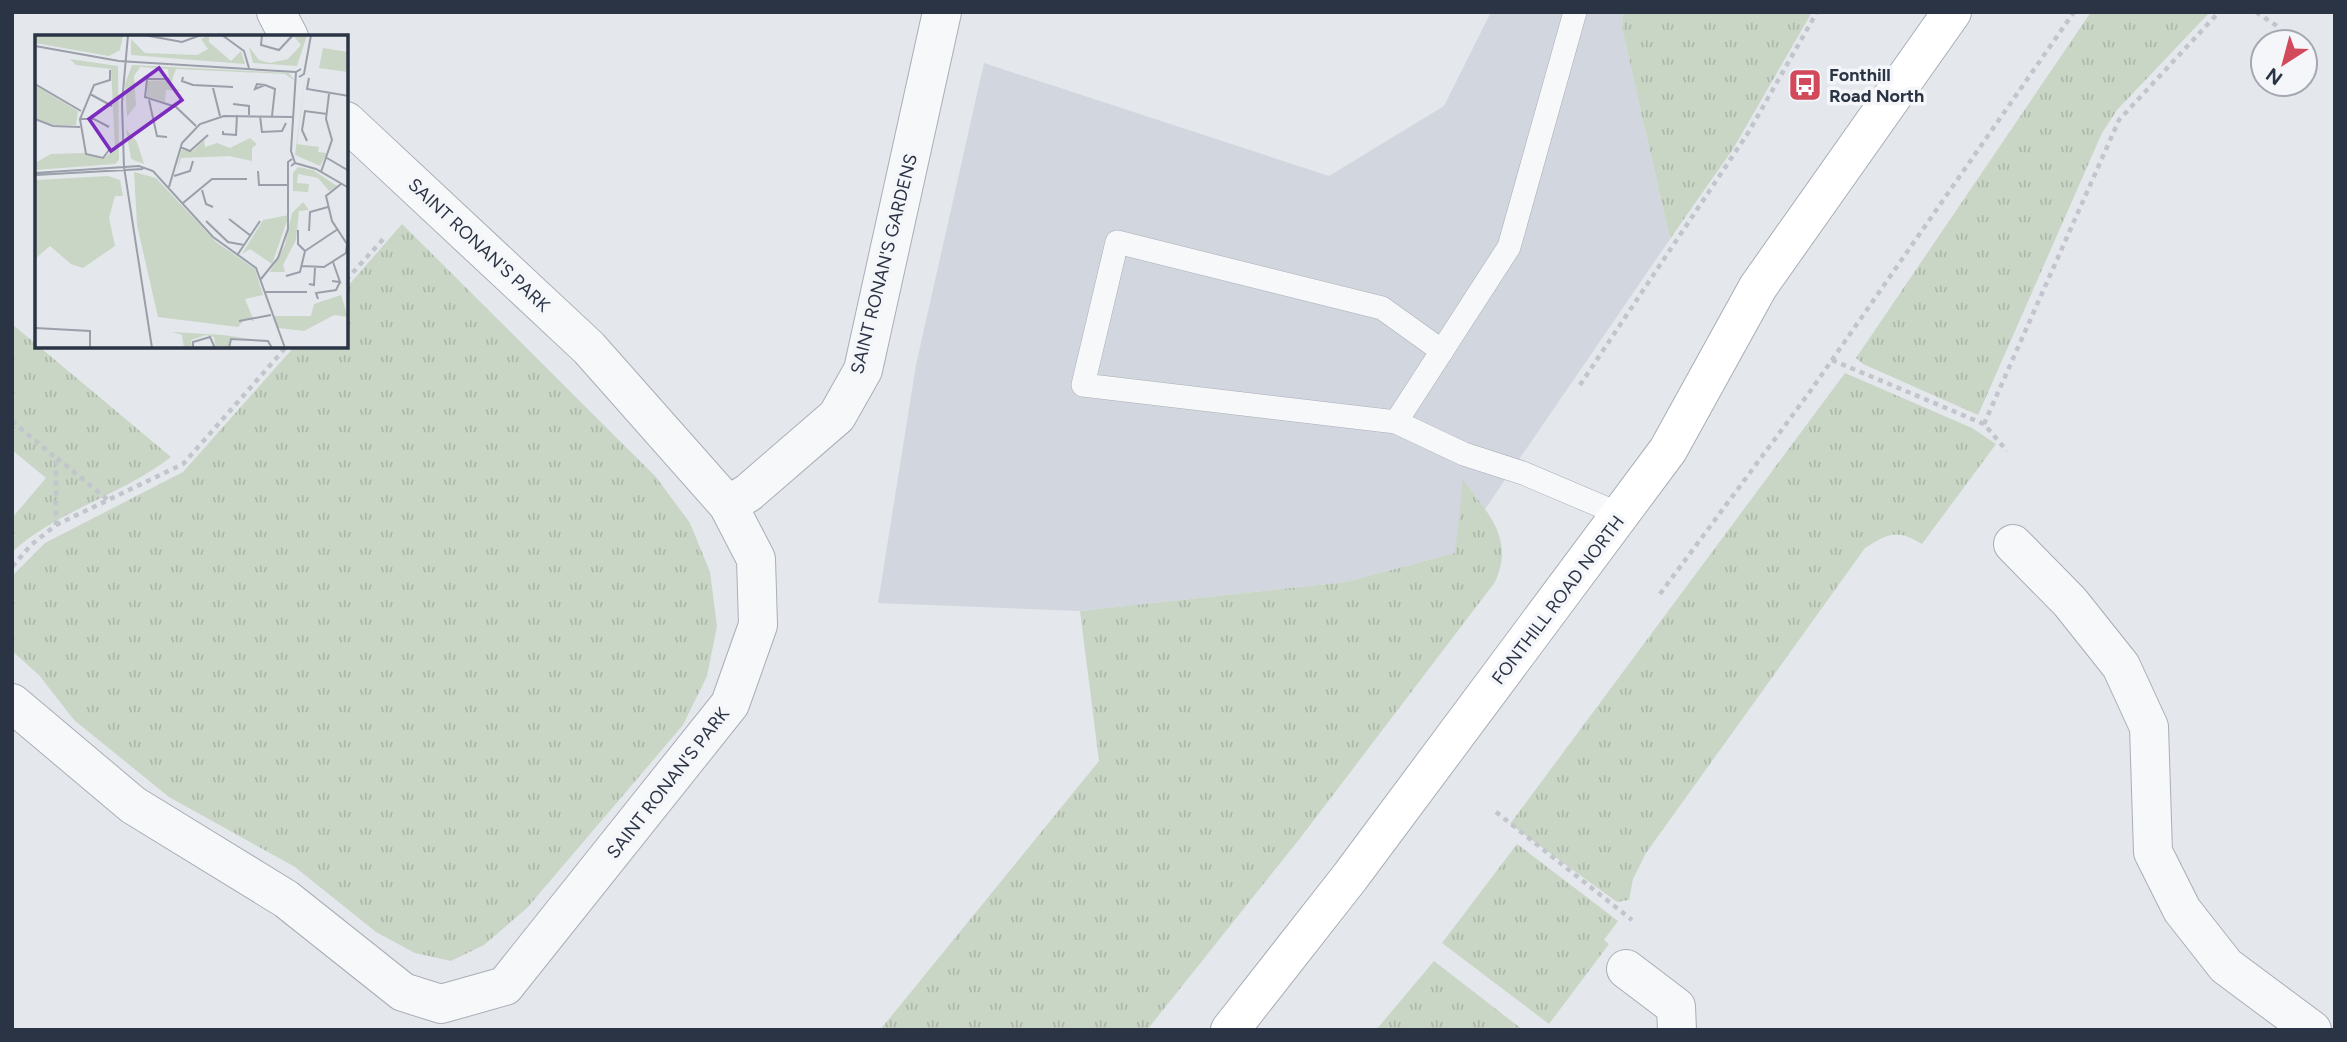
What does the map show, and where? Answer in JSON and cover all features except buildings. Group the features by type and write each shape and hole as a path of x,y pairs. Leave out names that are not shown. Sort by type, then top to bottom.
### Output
{"main road":[{"name":"FONTHILL ROAD NORTH","path":"1230,1030 1350,877 1622,515 1668,450 1758,287 1952,12"}],"street":[{"path":"276,12 288,35"},
{"name":"SAINT RONAN'S GARDENS","path":"728,505 748,493 837,415 863,370 942,12"},
{"name":"SAINT RONAN'S PARK","path":"12,703 133,805 286,899 403,992 441,1004 505,986 730,704 758,625 756,559 728,505 589,348 348,123"},
{"path":"2013,544 2070,602 2121,666 2149,727 2153,852 2182,910 2226,966 2312,1030"},
{"path":"1626,969 1676,1007 1677,1030"}],"lane":[{"path":"1396,422 1509,247 1575,12"},
{"path":"1442,351 1382,308 1117,242 1083,385 1396,422 1464,454 1523,473 1622,515"}],"path":[{"path":"1580,386 1748,133 1817,12"},
{"path":"1660,594 1832,360 2074,12"},
{"path":"1984,424 2119,120 2219,12"},
{"path":"2256,12 2277,26"},
{"path":"348,278 386,236"},
{"path":"12,568 31,545 56,525 183,464 285,348"},
{"path":"1832,360 1984,424 2007,451"},
{"path":"12,421 108,500"},
{"path":"56,458 56,525"},
{"path":"1496,812 1636,923"}],"shaded area":[{"path":"1491,12 1623,12 1622,28 1670,239 1455,553 1346,582 1080,611 878,603 916,365 984,63 1329,176 1444,106"}],"green space":[{"path":"1623,12 1812,12 1733,149 1670,239 1622,28"},
{"path":"2091,12 2210,12 2117,110 2102,133 1978,415 1863,364 1856,358"},
{"path":"402,224 656,477 690,523 710,572 717,626 707,676 683,725 527,908 484,945 451,961 415,953 376,932 295,867 169,797 74,720 39,675 12,651 12,576 45,543 183,472 293,348 348,348 348,286"},
{"path":"12,324 35,343 35,348 41,348 171,457 132,482 49,525 12,552 12,518 46,478 12,450"},
{"path":"1845,373 1972,428 1996,444 1922,544 1906,536 1893,535 1865,548 1646,853 1633,879 1629,900 1617,902 1510,824"},
{"path":"1463,480 1496,527 1500,539 1502,552 1495,582 1301,837 1147,1030 880,1030 1099,761 1080,611 1346,582 1455,553"},
{"path":"1517,844 1618,921 1604,940 1609,944 1549,1024 1442,943"},
{"path":"1434,961 1523,1030 1376,1030"}],"place":[{"name":"Fonthill Road North","path":"1805,85"}]}
